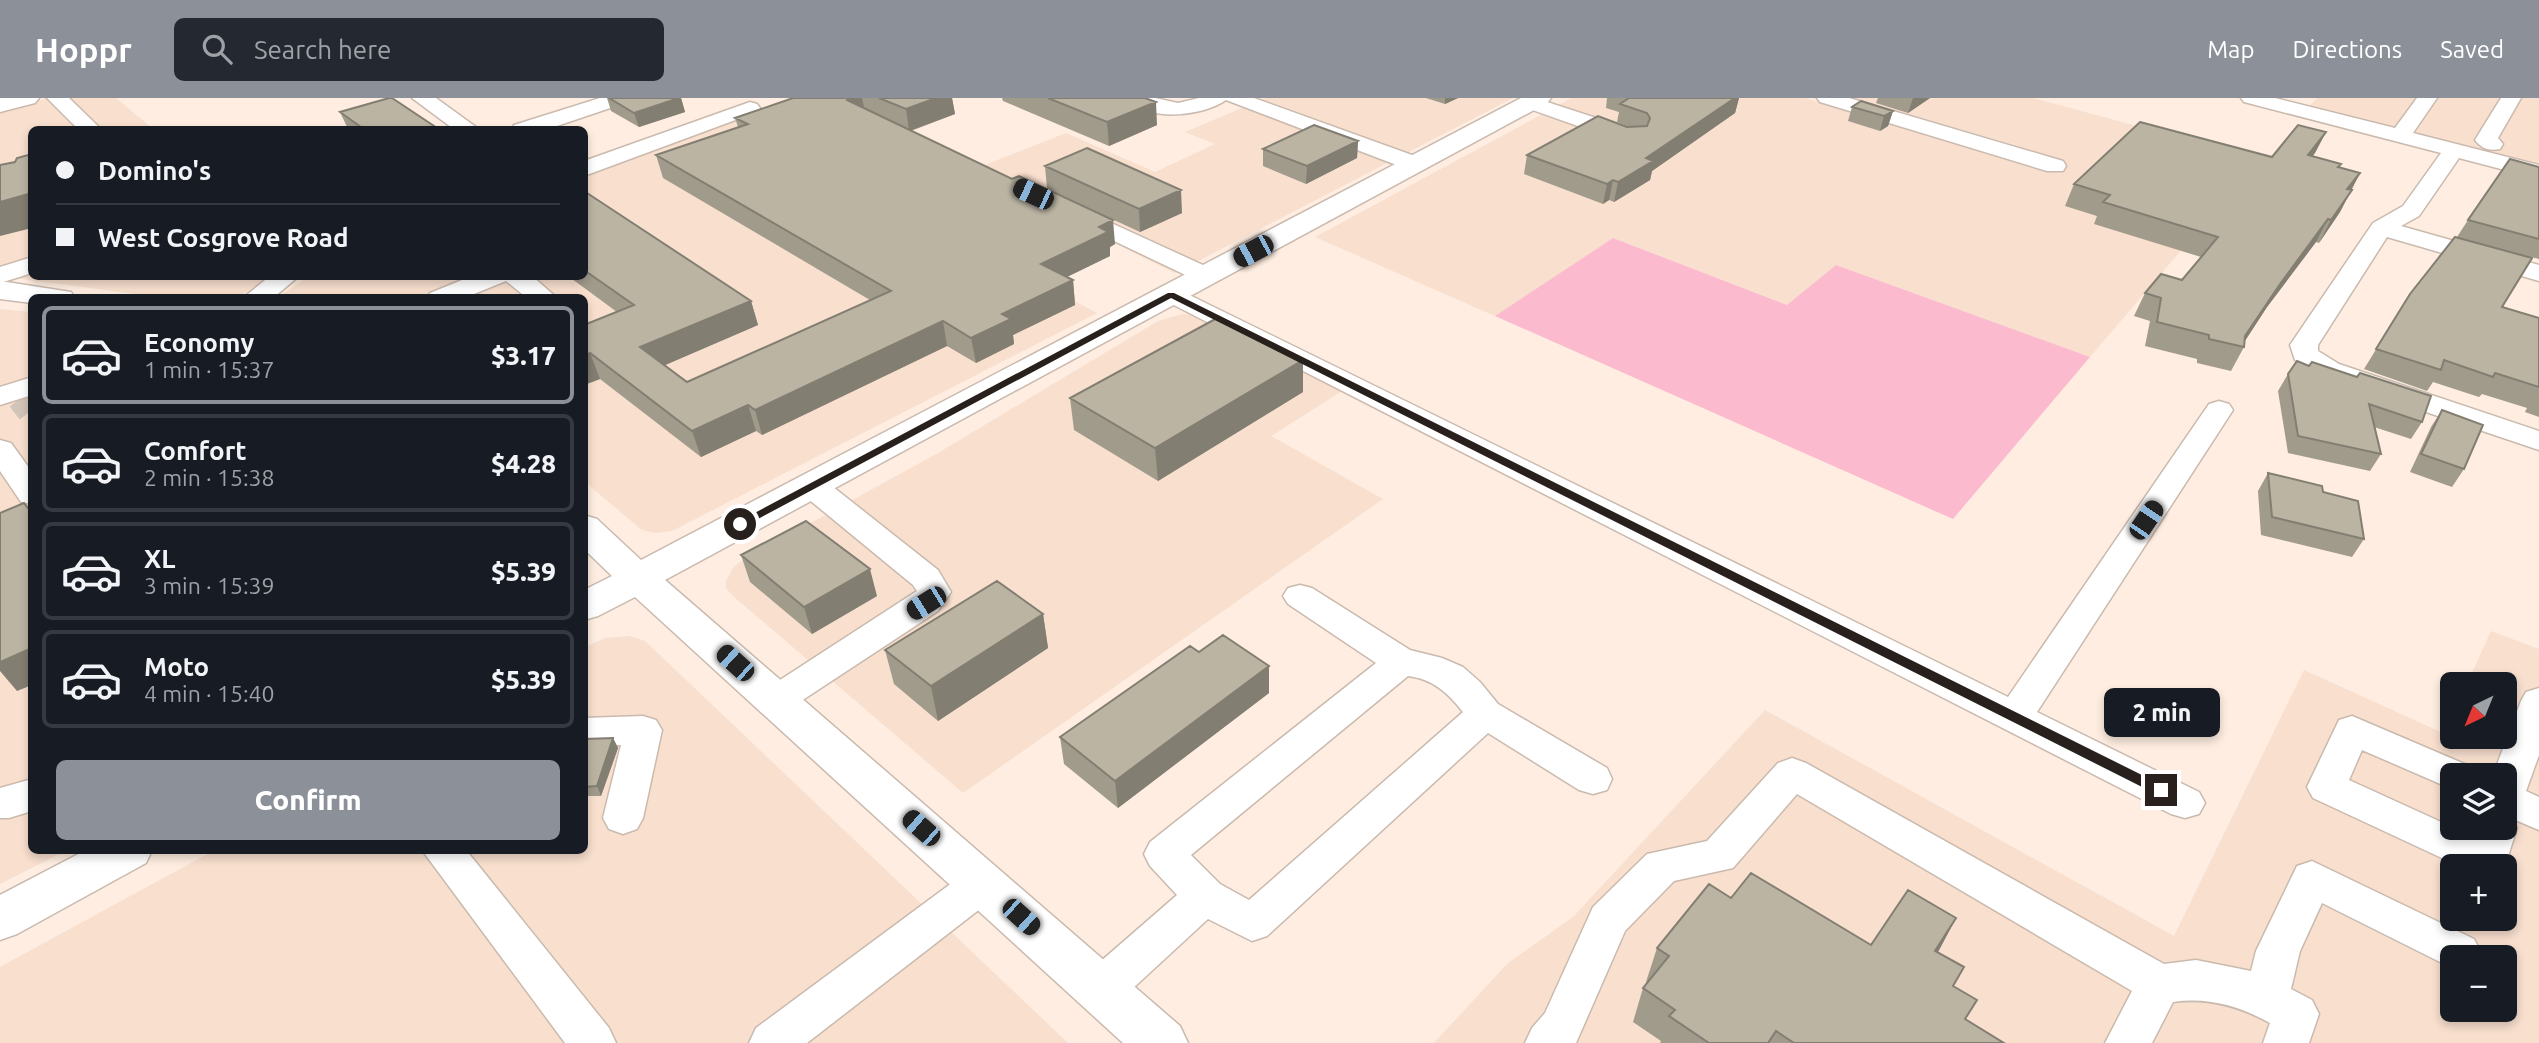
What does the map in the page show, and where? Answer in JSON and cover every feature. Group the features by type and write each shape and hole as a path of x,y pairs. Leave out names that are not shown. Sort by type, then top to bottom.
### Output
{"main road":[{"path":"0,105 27,98"},
{"path":"588,605 1535,100"},
{"path":"0,290 30,294"},
{"path":"588,531 1161,1043"},
{"path":"0,919 122,854"}],"street":[{"path":"57,98 88,126"},
{"path":"422,98 464,126"},
{"path":"549,98 575,113"},
{"path":"534,126 621,98"},
{"path":"1138,98 1167,111 1185,111 1219,98"},
{"path":"1235,98 1415,164"},
{"path":"1827,98 2055,166"},
{"path":"2251,98 2539,172"},
{"path":"2400,136 2427,98"},
{"path":"2492,144 2486,140 2511,98"},
{"path":"1535,100 1633,138"},
{"path":"588,168 750,108"},
{"path":"2539,155 2492,144 2482,144 2462,152 2411,211 2381,228 2304,345 2305,354 2329,370 2539,441"},
{"path":"1058,206 1207,276"},
{"path":"2381,228 2539,273"},
{"path":"0,275 28,265"},
{"path":"262,294 281,280"},
{"path":"450,294 486,280"},
{"path":"520,280 539,294"},
{"path":"2014,717 2219,410"},
{"path":"0,449 24,505"},
{"path":"776,699 926,603 933,592 926,578 812,486"},
{"path":"1300,596 1401,662 1429,664 1462,683 1485,713 1593,779"},
{"path":"1401,662 1164,855 1205,896 1252,923 1485,713"},
{"path":"2516,763 2539,698"},
{"path":"588,732 643,730 623,818"},
{"path":"2440,769 2352,730 2327,787 2440,839"},
{"path":"1548,1043 1562,1027 1608,920 1662,866 1719,856 1792,773 2159,984 2196,979 2253,991 2296,1014 2286,1043"},
{"path":"0,803 9,803 28,796"},
{"path":"2517,804 2539,814"},
{"path":"2442,840 2488,861 2494,840"},
{"path":"445,854 593,1043"},
{"path":"2266,998 2278,951 2312,878 2445,945"},
{"path":"772,1043 983,883"},
{"path":"1101,989 1205,896"},
{"path":"2128,1043 2159,984"}],"lane":[{"path":"1171,295 2186,803"}],"shaded area":[{"path":"49,98 116,98 149,126 28,126 28,280 0,276 0,111"},
{"path":"794,98 967,172 1066,133 1155,172 1215,144 1185,132 1266,98 1513,98 1175,273 1045,209 968,244 1097,313 672,531 655,533 642,530 588,485 588,294 283,294 304,280 588,280 588,175"},
{"path":"1572,98 1805,98 2005,158 2018,146 1853,98 2033,98 2259,159 2090,357 1836,265 1788,305 1613,238 1495,316 1315,237"},
{"path":"2317,98 2539,98 2539,166 2308,108"},
{"path":"1613,238 1787,305 1836,265 2090,357 1953,519 1495,316"},
{"path":"30,280 267,280 243,294 135,294"},
{"path":"0,309 28,312 28,854 59,854 0,884"},
{"path":"1182,314 1194,315 1342,391 1271,436 1383,499 963,793 726,588 726,581 733,568 740,562 938,453 1158,321"},
{"path":"2491,631 2539,649 2539,1043 1434,1043 1508,963 1573,917 1765,710 2174,936 2304,670 2440,732 2440,749 2517,749 2517,672 2472,672"},
{"path":"629,636 645,641 1068,1043 0,1043 0,967 207,854 588,854 588,646 605,638"}],"building":[{"path":"392,98 434,126 359,126 340,112"},
{"path":"609,98 679,98 634,113"},
{"path":"793,98 848,98 847,100 1012,179 1019,176 1113,220 1099,227 1108,232 1041,264 1073,280 1002,314 1011,319 971,338 943,321 755,410 748,405 692,431 588,354 588,323 634,305 588,273 588,194 751,301 640,347 687,382 891,291 656,155 748,124 735,118"},
{"path":"879,98 936,98 906,109"},
{"path":"1048,98 1145,98 1156,102 1107,122"},
{"path":"1629,98 1735,98 1646,158 1653,161 1618,182 1613,180 1607,184 1527,155 1598,116 1627,127 1647,126 1650,118 1647,113 1620,104"},
{"path":"1861,101 1893,111 1884,116 1852,107"},
{"path":"2140,122 2272,157 2298,125 2326,132 2308,155 2341,164 2338,167 2360,173 2347,189 2352,190 2331,220 2328,219 2245,336 2244,347 2157,322 2161,298 2145,293 2161,274 2182,280 2218,237 2103,202 2110,195 2074,184"},
{"path":"1314,125 1358,141 1307,166 1263,149"},
{"path":"1087,148 1181,190 1139,209 1045,166"},
{"path":"28,155 28,194 0,202 0,165 15,162 17,158"},
{"path":"2510,159 2539,167 2539,239 2468,220"},
{"path":"2455,237 2532,258 2502,307 2539,318 2539,387 2495,373 2493,377 2444,360 2441,370 2376,349 2410,294"},
{"path":"1219,317 1303,360 1155,448 1070,398"},
{"path":"2297,361 2309,366 2312,362 2357,377 2360,373 2431,396 2422,422 2369,404 2381,454 2298,436 2288,374"},
{"path":"2442,410 2483,425 2464,469 2421,454"},
{"path":"2268,473 2322,486 2323,492 2358,501 2364,539 2272,517"},
{"path":"24,503 28,508 28,650 0,662 0,513"},
{"path":"806,521 870,569 804,607 741,555"},
{"path":"997,581 1043,614 931,686 885,650"},
{"path":"1223,635 1269,666 1115,781 1060,737 1190,646 1199,652"},
{"path":"613,738 597,786 588,787 588,739"},
{"path":"1751,873 1871,945 1908,890 1956,918 1935,951 1964,967 1953,986 1977,1000 1965,1019 2004,1043 1794,1043 1776,1031 1768,1043 1709,1043 1669,1016 1675,1010 1643,988 1669,956 1657,948 1709,884 1731,898"}],"tunnel":[{"path":"22,397 28,405"}],"route":[{"path":"740,524 1171,295 2161,790"}]}
